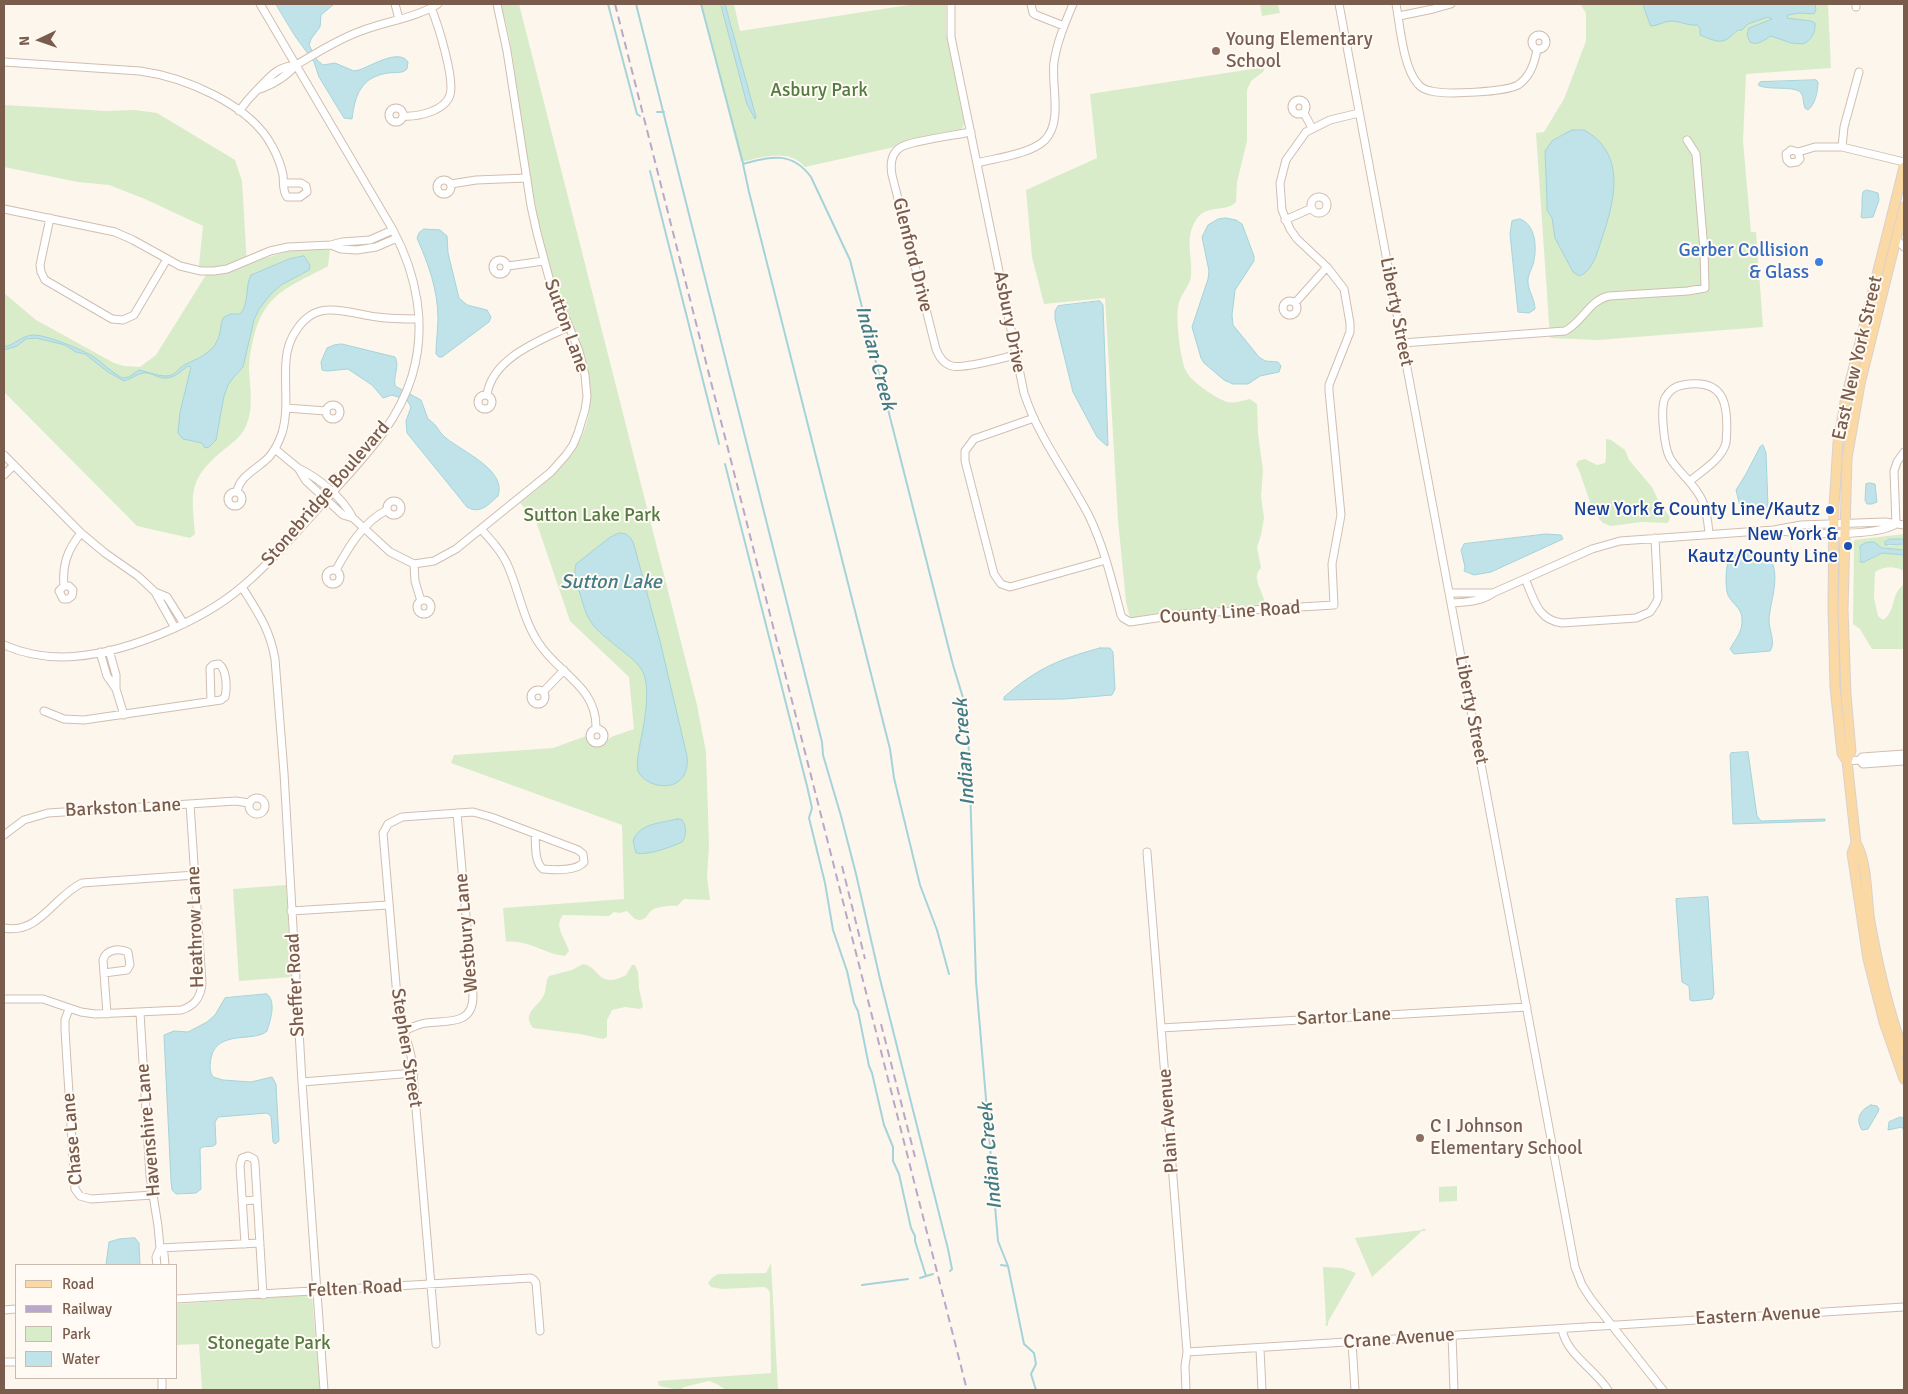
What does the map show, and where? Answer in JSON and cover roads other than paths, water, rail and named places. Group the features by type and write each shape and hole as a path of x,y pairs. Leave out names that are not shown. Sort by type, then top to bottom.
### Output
{"main road":[{"name":"East New York Street","path":"1904,167 1896,237 1843,411 1837,458 1833,608 1836,687 1842,753 1847,761 1856,843 1862,853 1869,913 1881,977 1904,1053"},
{"name":"East New York Street","path":"1847,761 1852,751 1844,638 1845,475 1852,422 1904,207"},
{"name":"East New York Street","path":"1856,843 1852,853 1868,959 1884,1022 1904,1078"}],"street":[{"name":"Stonebridge Boulevard","path":"4,645 26,653 54,657 79,656 100,652 175,628 219,603 242,587 332,493 382,436 407,391 417,353 419,319 415,287 409,267 393,230 260,4"},
{"path":"395,4 399,19"},
{"path":"239,111 250,95 290,73 296,65 316,53 359,31 399,19 438,4"},
{"name":"Sutton Lane","path":"414,564 445,557 559,464 566,456 578,434 585,410 586,384 583,363 555,295 544,261 531,206 508,51 497,4"},
{"name":"Asbury Drive","path":"951,4 951,37 1024,393 1034,418 1088,514 1106,560 1121,615 1126,621"},
{"path":"1031,4 1036,15 1064,26"},
{"path":"977,162 1028,150 1046,139 1054,121 1054,63 1072,4"},
{"name":"Liberty Street","path":"1339,4 1575,1268 1586,1292 1663,1390"},
{"path":"1396,4 1410,71 1419,86 1428,90 1445,93 1502,90 1512,87 1523,81 1528,75 1535,61 1537,48"},
{"path":"1399,16 1451,4"},
{"path":"403,116 416,116 440,106 450,95 451,82 440,30 431,8"},
{"path":"4,62 156,73 184,81 204,90 239,111 260,129 278,160 284,183"},
{"path":"1842,147 1844,127 1859,72"},
{"path":"1304,113 1312,128"},
{"path":"1295,303 1327,268 1297,239 1285,220 1280,194 1283,168 1291,152 1306,132 1330,120 1359,113"},
{"name":"Glenford Drive","path":"971,132 901,147 892,157 890,168 936,349 941,358 949,365 960,366 1016,355"},
{"path":"1402,342 1565,331 1572,328 1589,306 1599,298 1706,288 1696,154 1687,140"},
{"path":"1798,152 1815,147 1842,147 1904,162"},
{"path":"451,184 476,180 527,178"},
{"path":"1285,220 1312,208"},
{"path":"4,209 115,232 134,240 180,266 195,270 214,271 234,267 270,251 288,246 331,245 342,242 370,240 393,230"},
{"path":"50,218 40,265 41,272 46,280 112,319 123,320 134,315 168,259"},
{"path":"1896,237 1904,246"},
{"path":"331,245 349,250 366,249 397,238"},
{"path":"508,266 544,261"},
{"name":"County Line Road","path":"1126,621 1134,622 1183,614 1334,605 1332,564 1341,515 1328,391 1351,328 1344,289 1327,268"},
{"path":"237,492 242,480 257,468 275,449 284,428 286,365 289,345 299,326 310,316 329,310 389,319 419,319"},
{"path":"487,395 490,385 499,370 511,357 524,348 568,327"},
{"path":"1690,481 1718,458 1726,443 1724,400 1717,390 1705,384 1678,386 1668,393 1663,404 1669,456 1690,481 1703,502 1709,533"},
{"path":"286,408 326,411"},
{"path":"1034,418 974,439 965,451 965,461 994,574 1001,584 1014,586 1106,560"},
{"path":"275,449 298,468 312,475 348,508 353,518"},
{"path":"1451,603 1482,600 1493,593 1592,549 1620,541 1709,533 1774,530 1805,533 1885,522 1900,525 1894,471 1896,462 1904,452"},
{"path":"4,455 105,553 138,576 155,592 175,628"},
{"path":"4,475 14,465"},
{"path":"298,468 306,481 343,515 353,518 390,552 414,564 415,581 421,601"},
{"path":"336,570 350,546 365,528 379,514 387,510"},
{"path":"481,529 508,565 531,629 538,643 589,697 596,718 596,728"},
{"path":"64,586 63,574 68,552 82,532"},
{"path":"1525,579 1540,612 1550,621 1562,623 1641,617 1654,608 1658,598 1655,538"},
{"name":"Sheffer Road","path":"242,587 265,623 273,650 284,773 302,1082 324,1390"},
{"path":"155,592 167,597 184,624"},
{"path":"1449,593 1493,593"},
{"path":"109,650 116,675 116,689 124,715"},
{"path":"100,652 107,676 116,689"},
{"path":"44,711 59,718 76,720 124,715 211,701 223,699 226,694 224,669 217,664 211,666 210,671 211,701"},
{"path":"543,692 564,670"},
{"path":"1847,761 1860,760 1862,757 1904,754"},
{"path":"1860,760 1862,764 1904,761"},
{"name":"Barkston Lane","path":"4,835 24,820 40,814 236,801 249,803"},
{"name":"Heathrow Lane","path":"4,1000 43,1000 88,1014 186,1008 197,1001 200,996 202,982 190,804"},
{"name":"Westbury Lane","path":"404,1031 426,1023 459,1020 467,1015 472,1006 473,996 457,813"},
{"name":"Stephen Street","path":"436,1344 414,1073 410,1047 398,1008 383,840 385,829 388,824 402,817 478,813 578,850 583,854 584,862 582,865 575,867 540,867 537,860 535,835"},
{"name":"Plain Avenue","path":"1147,852 1187,1352 1185,1366 1186,1390"},
{"path":"4,928 20,929 31,925 72,890 82,884 195,875"},
{"path":"292,912 388,905"},
{"path":"104,973 106,1014"},
{"name":"Sartor Lane","path":"1161,1028 1527,1007"},
{"name":"Chase Lane","path":"69,1009 64,1030 75,1189 80,1196 85,1198 153,1194"},
{"name":"Havenshire Lane","path":"140,1012 150,1176 160,1248 164,1254 165,1264"},
{"path":"302,1082 414,1073"},
{"path":"245,1244 240,1161 248,1156 254,1159 255,1163 263,1294"},
{"path":"242,1201 257,1200"},
{"path":"160,1248 260,1243"},
{"name":"Havenshire Lane","path":"157,1264 156,1257 160,1248"},
{"name":"Felten Road","path":"178,1299 531,1278 534,1280 540,1331"},
{"name":"Eastern Avenue","path":"1611,1325 1904,1307"},
{"name":"Crane Avenue","path":"1187,1352 1611,1325"},
{"path":"1562,1329 1563,1338 1569,1346 1608,1390"},
{"path":"1452,1335 1454,1390"},
{"path":"1352,1342 1355,1390"},
{"path":"1260,1348 1262,1390"}],"water":[{"path":"276,4 334,4 321,15 320,27 309,45 317,60 323,65 335,63 354,71 385,59 398,57 404,58 408,62 407,69 371,78 358,95 352,119 344,118 319,77 314,62 295,36"},
{"path":"721,4 725,4 755,119 747,104"},
{"path":"1643,4 1815,4 1814,14 1799,13 1788,15 1787,18 1811,21 1815,23 1815,30 1811,38 1803,44 1791,43 1771,36 1758,43 1750,42 1747,35 1749,28 1772,19 1768,17 1748,24 1742,30 1737,31 1723,41 1716,41 1700,35 1700,28 1697,25 1671,21 1651,26"},
{"path":"1816,80 1818,82 1816,98 1808,110 1805,108 1801,93 1798,91 1758,85 1760,82"},
{"path":"1572,130 1584,130 1598,140 1607,152 1614,180 1610,211 1598,251 1591,267 1579,276 1573,272 1555,238 1552,218 1547,210 1545,151 1552,141"},
{"path":"1867,190 1878,193 1879,200 1873,217 1863,218 1861,217 1862,195"},
{"path":"1218,219 1236,220 1242,224 1254,256 1254,261 1235,290 1232,315 1233,325 1259,357 1265,361 1278,362 1281,366 1279,372 1260,376 1248,384 1233,384 1224,380 1204,363 1192,327 1209,271 1202,237 1208,225"},
{"path":"1520,219 1532,230 1535,242 1534,260 1528,280 1535,309 1529,313 1518,312 1510,234 1512,221"},
{"path":"424,229 440,230 447,236 448,253 459,298 467,305 487,310 491,317 489,322 442,357 436,354 438,308 434,287 417,238"},
{"path":"304,256 310,265 309,270 281,285 259,309 254,320 243,367 228,385 224,396 216,440 209,447 205,448 202,443 183,439 178,433 180,412 191,367 188,366 175,376 167,378 145,373 138,374 124,381 108,372 85,354 76,352 65,345 36,338 26,339 17,346 4,350 4,347 25,337 38,335 64,343 89,354 122,378 129,377 139,370 169,376 212,349 218,338 223,318 230,314 240,314 243,310 251,275 289,259"},
{"path":"1100,301 1103,305 1107,446 1097,437 1073,392 1055,319 1055,311 1058,306"},
{"path":"342,344 395,357 397,364 395,386 421,400 428,419 443,435 490,470 496,478 499,487 498,496 480,509 476,510 467,507 407,433 406,421 411,407 407,400 392,395 383,398 372,385 348,369 322,370 321,362 327,348"},
{"path":"1763,445 1766,453 1768,506 1760,510 1743,510 1740,506 1736,490 1760,447"},
{"path":"1866,484 1875,484 1877,502 1867,504 1865,500"},
{"name":"Sutton Lake","path":"619,533 629,536 634,545 660,641 687,756 686,769 682,778 667,786 650,782 638,771 637,764 647,698 643,672 633,660 596,629 587,616 576,579 576,564 609,538"},
{"path":"1546,534 1561,535 1563,539 1491,572 1474,575 1464,571 1465,567 1461,550 1464,544"},
{"path":"1890,539 1904,539 1904,544 1885,545 1885,542"},
{"path":"1874,542 1882,548 1904,550 1904,555 1882,553 1864,562 1860,562 1860,546 1865,543"},
{"path":"1754,552 1767,555 1772,562 1774,570 1775,578 1769,620 1772,648 1770,651 1734,654 1730,649 1740,631 1742,618 1740,611 1727,592 1726,575 1728,564 1733,556"},
{"path":"1100,648 1110,648 1113,652 1115,689 1112,695 1065,699 1004,700 1004,697 1016,687 1049,666 1072,656"},
{"path":"1748,752 1757,816 1761,821 1825,819 1825,821 1733,824 1730,755 1731,753"},
{"path":"677,819 683,821 686,830 682,842 652,852 636,853 633,841 640,831 652,825"},
{"path":"1708,897 1714,994 1712,999 1693,1001 1690,1000 1689,986 1682,982 1676,899"},
{"path":"267,994 272,1002 272,1007 267,1031 254,1036 236,1038 220,1043 211,1058 210,1068 213,1077 223,1080 251,1082 272,1077 276,1084 279,1141 275,1144 273,1142 271,1116 267,1113 218,1117 215,1122 216,1144 200,1149 201,1189 196,1193 176,1194 172,1190 171,1181 164,1035 174,1031 188,1032 207,1022 215,1015 225,998"},
{"path":"1871,1105 1877,1106 1878,1112 1868,1129 1862,1130 1859,1122 1861,1112"},
{"path":"1901,1117 1904,1119 1904,1131 1902,1127 1888,1130 1889,1122"},
{"path":"135,1238 139,1243 140,1264 106,1264 109,1242"}],"waterway":[{"path":"608,4 637,114 640,116"},
{"path":"636,4 822,742 823,755 856,874 880,979 948,1249 952,1269 950,1271"},
{"path":"701,4 743,163"},
{"path":"657,112 664,112"},
{"name":"Indian Creek","path":"949,974 937,930 920,885 894,778 890,749 749,192 743,164 753,161 771,158 788,159 803,168 811,177 850,260 953,665 964,701 969,752 976,981 998,1241 1008,1266 1024,1344 1034,1353 1036,1364 1031,1374 1036,1390"},
{"path":"650,171 719,444"},
{"path":"725,464 807,786 812,808 809,818 825,883 833,930 858,1011 869,1066 884,1125 893,1147 893,1161 899,1174 911,1228 926,1276"},
{"name":"Indian Creek","path":"1001,1265 1008,1266"},
{"path":"920,1278 933,1274"},
{"path":"862,1285 908,1279"}],"railway":[{"path":"615,4 967,1390"},
{"path":"842,866 865,959"},
{"path":"881,1024 915,1157"}],"place":[{"name":"Young Elementary School","path":"1216,51"},
{"name":"Gerber Collision & Glass","path":"1819,262"},
{"name":"New York & County Line/Kautz","path":"1830,510"},
{"name":"New York & Kautz/County Line","path":"1848,546"},
{"name":"C I Johnson Elementary School","path":"1420,1138"}],"park label":[{"name":"Asbury Park","path":"819,91"},
{"name":"Sutton Lake Park","path":"592,516"},
{"name":"Stonegate Park","path":"269,1344"}]}
